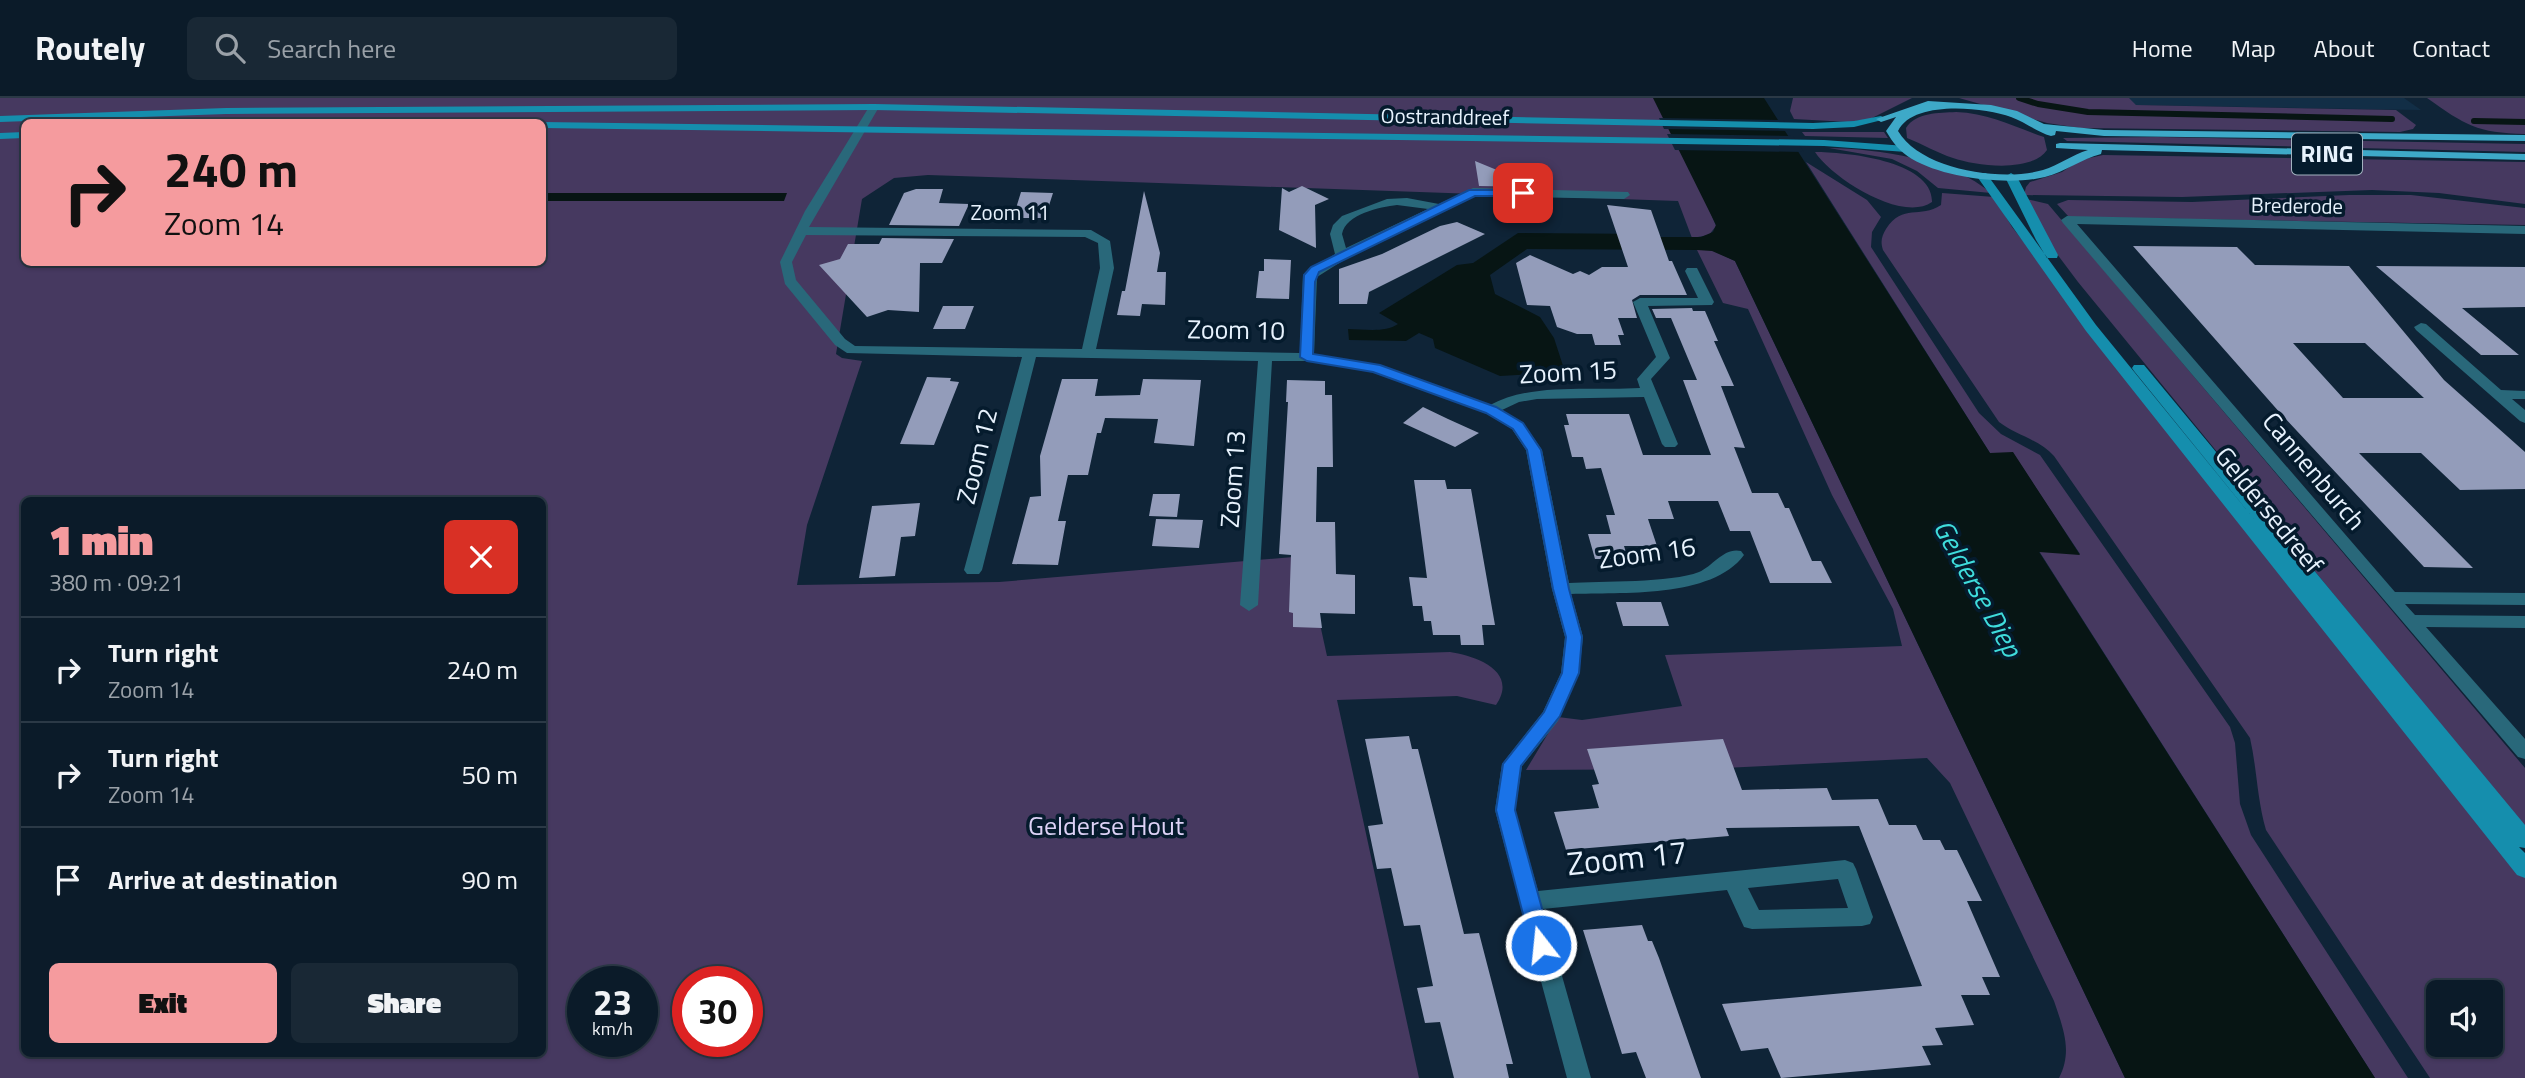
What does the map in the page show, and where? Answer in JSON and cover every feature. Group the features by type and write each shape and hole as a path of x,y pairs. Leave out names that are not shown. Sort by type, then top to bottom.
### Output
{"main road":[{"name":"RING","path":"1894,127 1905,116 1928,103 1952,101 2005,111 2048,131"},
{"name":"RING","path":"1928,103 1988,112 2048,131 2525,138"},
{"name":"Oostranddreef","path":"0,119 226,111 874,107 1819,126 1869,123 1900,109 1928,103"},
{"name":"Oostranddreef","path":"546,125 1902,146"},
{"name":"Oostranddreef","path":"1819,126 1841,129 1894,127"},
{"path":"1894,127 1892,131 1902,146"},
{"path":"2048,131 2060,146"},
{"path":"0,136 21,135"},
{"name":"RING","path":"1902,146 1957,165 2010,174 2048,163 2059,154 2060,146 2525,158"},
{"name":"RING","path":"1902,146 1944,167 1982,175 2054,171 2078,156 2129,149"},
{"name":"Geldersedreef","path":"2010,174 2042,240 2106,328 2525,840"},
{"name":"Geldersedreef","path":"1982,175 2091,328 2525,869"}],"street":[{"name":"Zoom 10","path":"874,107 800,231 786,262 790,281 840,342 852,349 1307,357 1375,368 1491,410 1518,426 1534,450 1561,589 1574,637 1570,673 1551,716 1512,764 1505,810 1579,1078"},
{"path":"1307,357 1310,275 1342,255 1473,192 1624,195"},
{"path":"1342,255 1335,237 1337,226 1346,218 1380,201 1412,201 1443,208"},
{"name":"Brederode","path":"2067,220 2525,230"},
{"name":"Cannenburch","path":"2067,220 2525,752"},
{"name":"Zoom 11","path":"800,231 1087,233 1104,241 1107,268 1087,353"},
{"name":"Zoom 15","path":"1670,444 1644,379 1662,358 1640,302 1707,302 1692,271"},
{"path":"2421,327 2525,418"},
{"name":"Zoom 12","path":"973,570 1030,354"},
{"name":"Zoom 13","path":"1249,605 1265,357"},
{"name":"Zoom 15","path":"1491,410 1509,399 1534,394 1585,396 1650,392"},
{"path":"2498,394 2525,395"},
{"name":"Zoom 16","path":"1561,589 1653,585 1703,577 1735,555"},
{"path":"2390,598 2525,599"},
{"path":"2410,621 2525,622"},
{"name":"Zoom 17","path":"1529,901 1733,879 1845,869 1862,917 1752,920 1733,879"}],"shaded area":[{"path":"2119,98 2404,98 2421,110 2136,105"}],"green space":[{"name":"Gelderse Hout","path":"0,98 1663,98 1716,226 1709,235 1692,238 1678,201 928,175 894,178 862,199 836,354 842,358 862,361 807,525 797,585 999,582 1305,556 1327,656 1450,652 1471,657 1491,667 1502,683 1502,693 1496,705 1457,696 1337,700 1419,1078 0,1078"},
{"path":"1793,98 1912,98 1870,119 1848,122 1794,119 1790,111"},
{"path":"1959,98 2129,98 2136,105 2396,110 2416,125 2413,129 2400,132 2080,128 2047,123"},
{"path":"2427,98 2525,98 2525,134 2495,132 2472,126"},
{"path":"1956,112 1990,118 2044,137 2047,150 2029,162 1989,165 1953,158 1907,138 1906,128 1916,119 1928,114"},
{"path":"1802,132 1884,132 1888,138 1805,136"},
{"path":"2157,137 2525,144 2525,152 2067,141 2063,138"},
{"path":"1829,148 1892,154 1936,164 1975,181 1991,193 1938,188 1917,171 1892,159"},
{"path":"1815,152 1865,157 1903,168 1918,176 1928,188 1932,202 1919,207 1903,207 1869,195 1836,174"},
{"path":"2103,155 2525,162 2525,204 2439,193 2372,190 2182,197 2024,195 2030,182 2062,172 2080,160"},
{"path":"1806,162 1867,200 1881,217 1872,232 1871,247 1979,413 2001,434 2040,455 2230,727 2235,743 2240,804 2251,835 2408,1078 2375,1078 2039,551 2080,554 2013,453 1990,453"},
{"path":"1942,193 1994,197 2012,227 2525,876 2525,1078 2430,1078 2266,830 2250,738 2054,456 2042,446 1999,422 1883,250 1883,236 1892,221 1905,214 1941,205"},
{"path":"2411,195 2525,208 2525,225 2069,217 2057,204 2068,200 2192,202"},
{"path":"2026,199 2048,204 2525,768 2525,828 2078,282 2048,242"},
{"path":"1697,250 1712,250 1735,261 2125,1078 2059,1078 2066,1049 2054,1001 1950,783 1927,758 1704,769 1526,770 1558,717 1582,720 1682,706 1665,655 1902,646 1893,609 1832,495 1748,309 1723,303"}],"water":[{"name":"Gelderse Diep","path":"1653,98 1764,98 1990,453 2013,452 2080,555 2039,552 2375,1078 2125,1078 1735,261 1712,251 1697,250 1527,249 1490,275 1495,294 1540,317 1554,338 1565,372 1500,376 1435,348 1433,339 1419,333 1406,341 1349,340 1348,329 1381,330 1398,324 1379,313 1457,265 1473,263 1518,233 1701,237 1713,232 1716,225"},
{"path":"546,193 787,193 784,201 546,201"}],"pier":[{"path":"1659,118 1783,120 1790,131 1664,129"},
{"path":"1667,134 1793,136 1804,152 1675,150"}],"building":[{"path":"1475,161 1538,187 1479,186"},
{"path":"1302,186 1329,199 1315,205 1316,248 1279,230 1282,188 1289,192"},
{"path":"916,189 943,189 939,203 969,204 959,226 889,225 904,193"},
{"path":"1144,191 1160,253 1157,272 1166,272 1165,305 1142,304 1140,316 1117,315 1122,291 1125,291"},
{"path":"1021,192 1053,193 1045,218 1013,218"},
{"path":"1607,205 1651,210 1669,261 1672,261 1687,295 1640,295 1632,300 1637,318 1618,318 1624,335 1618,335 1621,345 1595,345 1592,334 1577,334 1557,327 1550,306 1527,305 1516,263 1530,255 1573,274 1580,271 1589,275 1602,267 1628,267"},
{"path":"1457,222 1485,234 1369,292 1367,304 1339,304 1339,269 1382,254 1440,226"},
{"path":"882,238 954,239 942,263 920,263 919,312 888,310 867,317 819,265 840,259 848,244 879,244"},
{"path":"2133,246 2237,247 2255,265 2349,266 2444,380 2525,452 2525,489 2460,490 2421,453 2359,453 2473,568 2424,567 2281,414","holes":["2293,343 2365,343 2424,398 2343,398"]},
{"path":"1264,259 1291,260 1289,299 1256,298 1259,271 1264,271"},
{"path":"2376,266 2525,267 2525,307 2462,308 2519,355 2481,355"},
{"path":"943,306 974,306 965,329 933,329"},
{"path":"1692,308 1693,311 1705,311 1718,341 1714,341 1734,386 1721,386 1745,448 1734,447 1752,493 1778,493 1785,508 1789,508 1812,561 1821,561 1832,583 1770,583 1750,531 1730,531 1718,501 1668,501 1674,519 1648,519 1657,546 1624,546 1628,559 1595,559 1588,534 1611,534 1606,515 1615,515 1601,468 1586,469 1583,457 1572,457 1564,425 1569,425 1566,414 1629,414 1643,455 1711,455 1683,380 1697,380 1671,318 1656,318 1652,309"},
{"path":"927,377 951,378 950,381 959,382 934,445 900,444"},
{"path":"1062,379 1098,379 1095,396 1140,395 1143,379 1201,380 1194,446 1154,443 1158,419 1105,418 1101,433 1097,433 1088,475 1068,475 1058,521 1066,521 1058,565 1012,564 1030,497 1041,496 1040,456"},
{"path":"1287,380 1325,381 1325,395 1332,395 1333,467 1317,467 1316,522 1335,522 1336,574 1355,575 1355,614 1320,613 1322,628 1293,627 1293,613 1289,612 1291,555 1279,554"},
{"path":"1423,407 1479,433 1455,447 1403,423"},
{"path":"1414,480 1445,480 1447,489 1471,489 1495,625 1482,625 1484,645 1461,645 1460,635 1433,635 1431,621 1424,621 1422,606 1413,606 1409,577 1427,578"},
{"path":"1153,494 1180,494 1177,517 1149,516"},
{"path":"920,503 915,536 901,537 895,576 859,578 872,506"},
{"path":"1156,519 1203,520 1199,548 1152,546"},
{"path":"1616,602 1661,602 1669,626 1623,626"},
{"path":"1409,736 1412,749 1418,749 1464,934 1479,933 1513,1064 1506,1064 1509,1078 1454,1078 1440,1022 1425,1023 1417,988 1433,986 1420,925 1404,926 1391,868 1377,869 1368,826 1383,824 1365,739"},
{"path":"1723,739 1742,790 1827,788 1832,800 1878,799 1889,825 1916,825 1923,840 1940,840 1945,850 1957,850 1982,901 1967,901 2000,977 1982,977 1990,995 1961,995 1974,1025 1935,1028 1943,1045 1922,1046 1931,1065 1781,1078 1768,1048 1741,1051 1722,1004 1922,986 1859,826 1726,828 1729,836 1566,850 1554,812 1599,808 1592,785 1599,784 1587,749"},
{"path":"1642,925 1659,958 1701,1078 1646,1078 1636,1052 1622,1054 1583,930"}],"waterway":[{"path":"2019,98 2038,104 2088,112 2392,119"},
{"path":"2474,121 2525,122"}],"route":[{"path":"1523,193 1473,192 1315,269 1309,282 1307,357 1375,368 1491,410 1518,426 1534,450 1561,589 1574,637 1570,673 1551,716 1512,764 1505,810 1541,945"}]}
